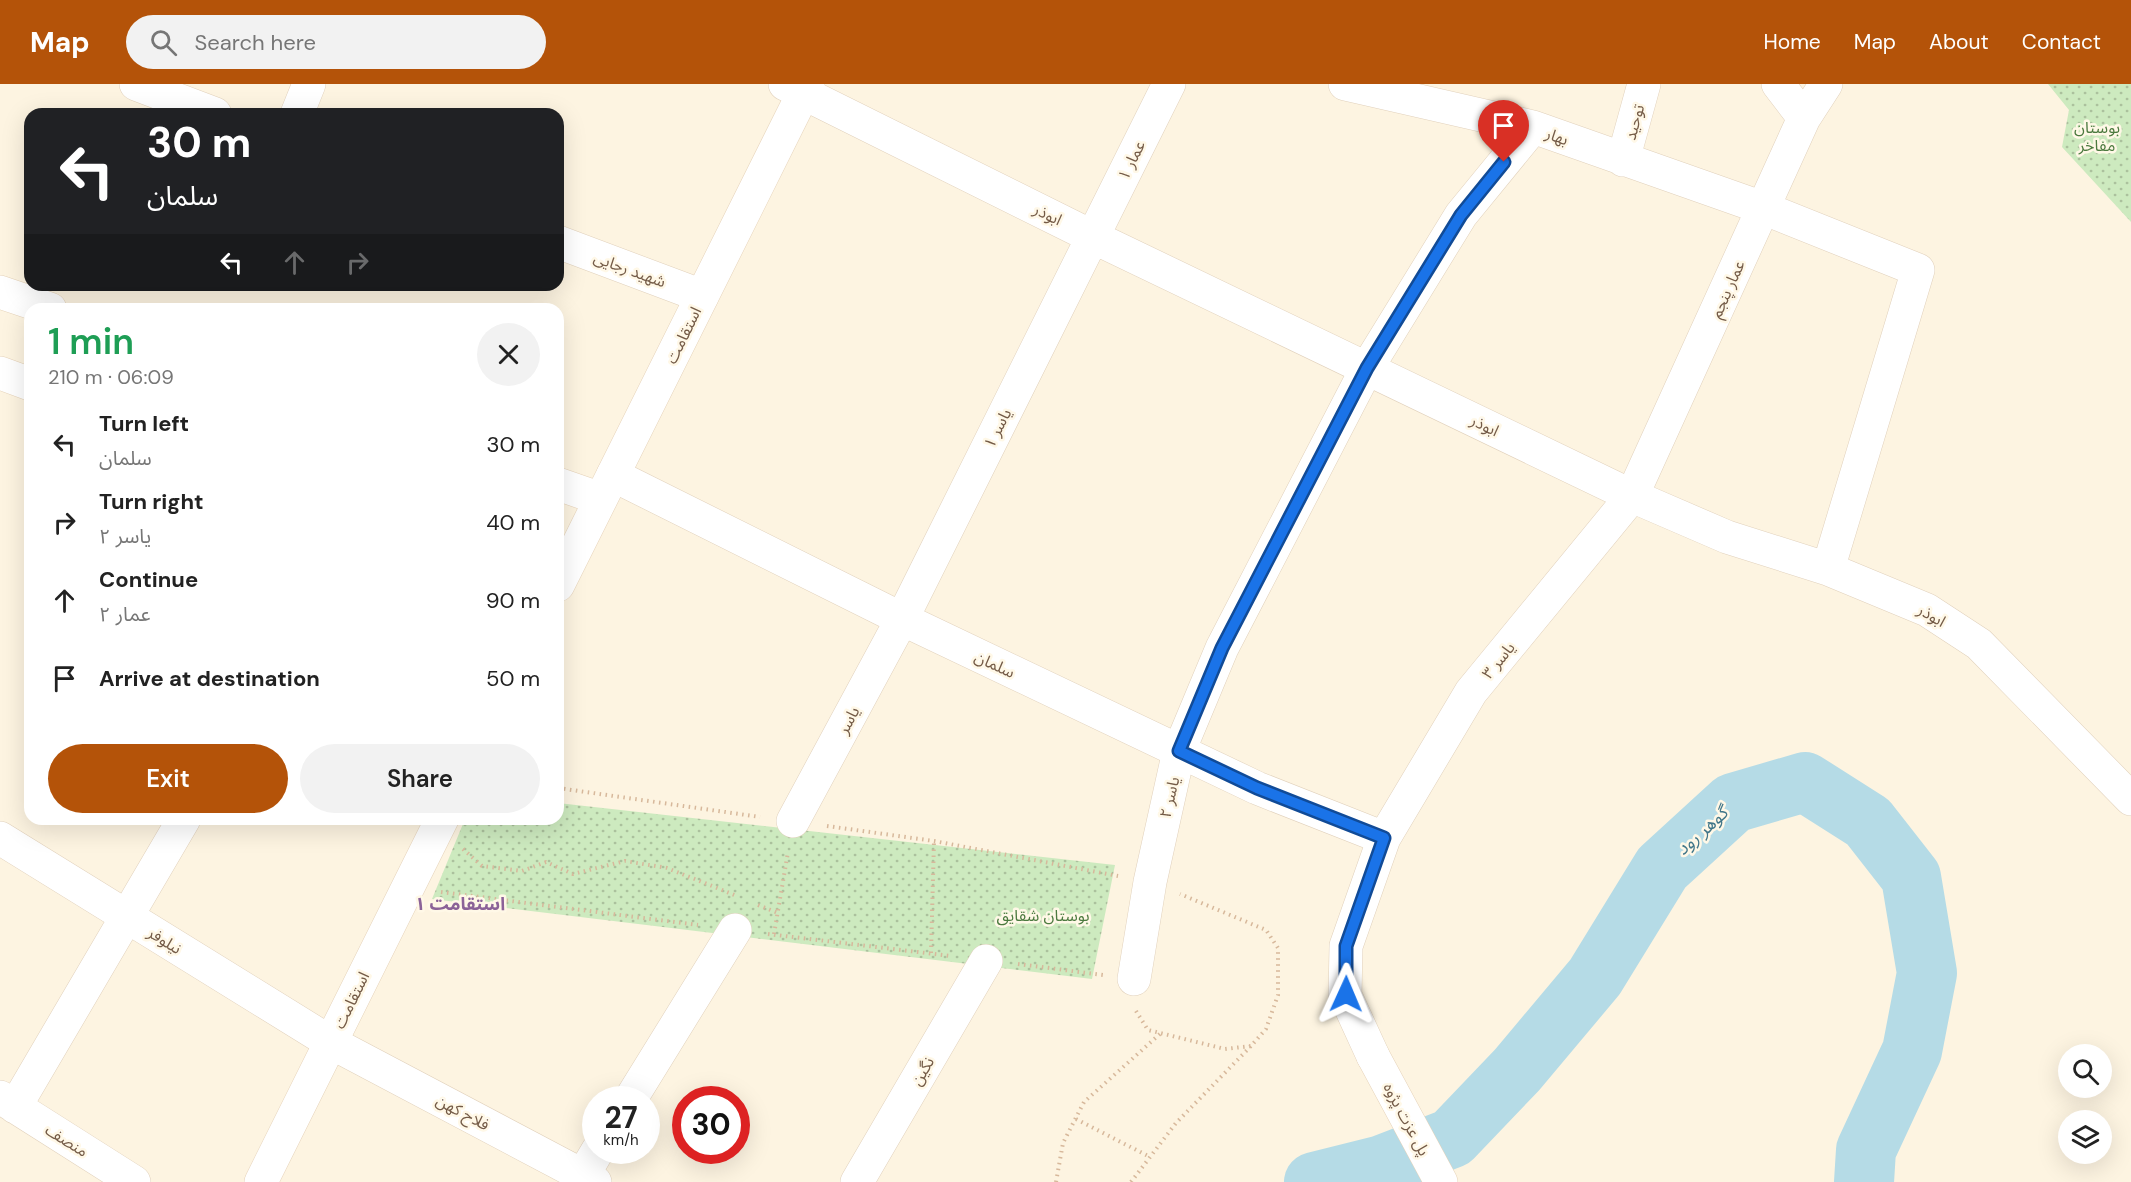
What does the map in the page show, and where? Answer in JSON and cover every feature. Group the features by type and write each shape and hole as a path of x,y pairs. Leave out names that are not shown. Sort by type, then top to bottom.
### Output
{"street":[{"path":"136,84 199,108"},
{"path":"299,108 309,84"},
{"name":"عمار ۱","path":"1093,237 1168,84"},
{"name":"بهار","path":"1345,84 1533,127 1763,208 1918,270 1828,569"},
{"name":"توحید","path":"1623,160 1644,84"},
{"path":"1778,84 1804,118"},
{"name":"عمار پنجم","path":"1632,496 1804,118 1826,84"},
{"name":"ابوذر","path":"799,87 1093,237 1632,496 1727,537 1828,569 1927,610 1979,644 2131,799"},
{"name":"استقامت","path":"564,568 607,487 702,296 799,87"},
{"name":"یاسر ۲","path":"1134,979 1150,882 1179,751 1222,648 1367,368 1461,215 1533,127"},
{"name":"یاسر ۱","path":"902,619 1093,237"},
{"name":"شهید رجایی","path":"564,244 702,296"},
{"path":"0,292 32,303"},
{"path":"0,373 24,382"},
{"name":"سلمان","path":"564,484 607,487 902,619 1257,788 1384,838"},
{"name":"یاسر ۳","path":"1373,1056 1346,994 1346,946 1384,838 1471,692 1632,496"},
{"name":"یاسر","path":"793,822 902,619"},
{"path":"7,1102 128,916 180,825"},
{"name":"استقامت","path":"261,1182 439,825"},
{"name":"نیلوفر","path":"0,838 330,1042"},
{"path":"638,1086 741,915"},
{"name":"نگین","path":"857,1182 986,961"},
{"name":"فلاح کهن","path":"330,1042 589,1173"},
{"name":"پل عزت پژوه","path":"1373,1056 1441,1182"},
{"name":"منصف","path":"7,1102 134,1182"}],"path":[{"path":"564,789 934,841 1150,882 1266,930 1278,948 1278,995 1266,1029 1176,1123 1131,1182"},
{"path":"774,934 793,822"},
{"path":"442,825 482,866 522,871 546,862 573,874 625,861 668,868 774,934 1134,979 1132,1004 1148,1030 1225,1049 1251,1046"},
{"path":"931,953 934,841"},
{"path":"407,888 741,915"},
{"path":"757,905 778,913"},
{"path":"1056,1182 1064,1143 1084,1102 1160,1034"},
{"path":"1076,1119 1150,1157"}],"green space":[{"name":"بوستان مفاخر","path":"2048,84 2131,84 2131,222 2062,147 2069,110"},
{"name":"بوستان شقایق","path":"564,804 1115,865 1092,979 432,899 463,825 564,825"}],"waterway":[{"name":"گوهر رود","path":"1314,1182 1382,1165 1452,1138 1517,1070 1595,977 1662,868 1733,803 1805,782 1868,822 1911,877 1927,973 1912,1051 1866,1150 1864,1182"}],"district":[{"name":"استقامت ۱","path":"460,904"}],"route":[{"path":"1346,994 1346,946 1384,838 1257,788 1179,751 1222,648 1367,368 1461,215 1504,162"}]}
